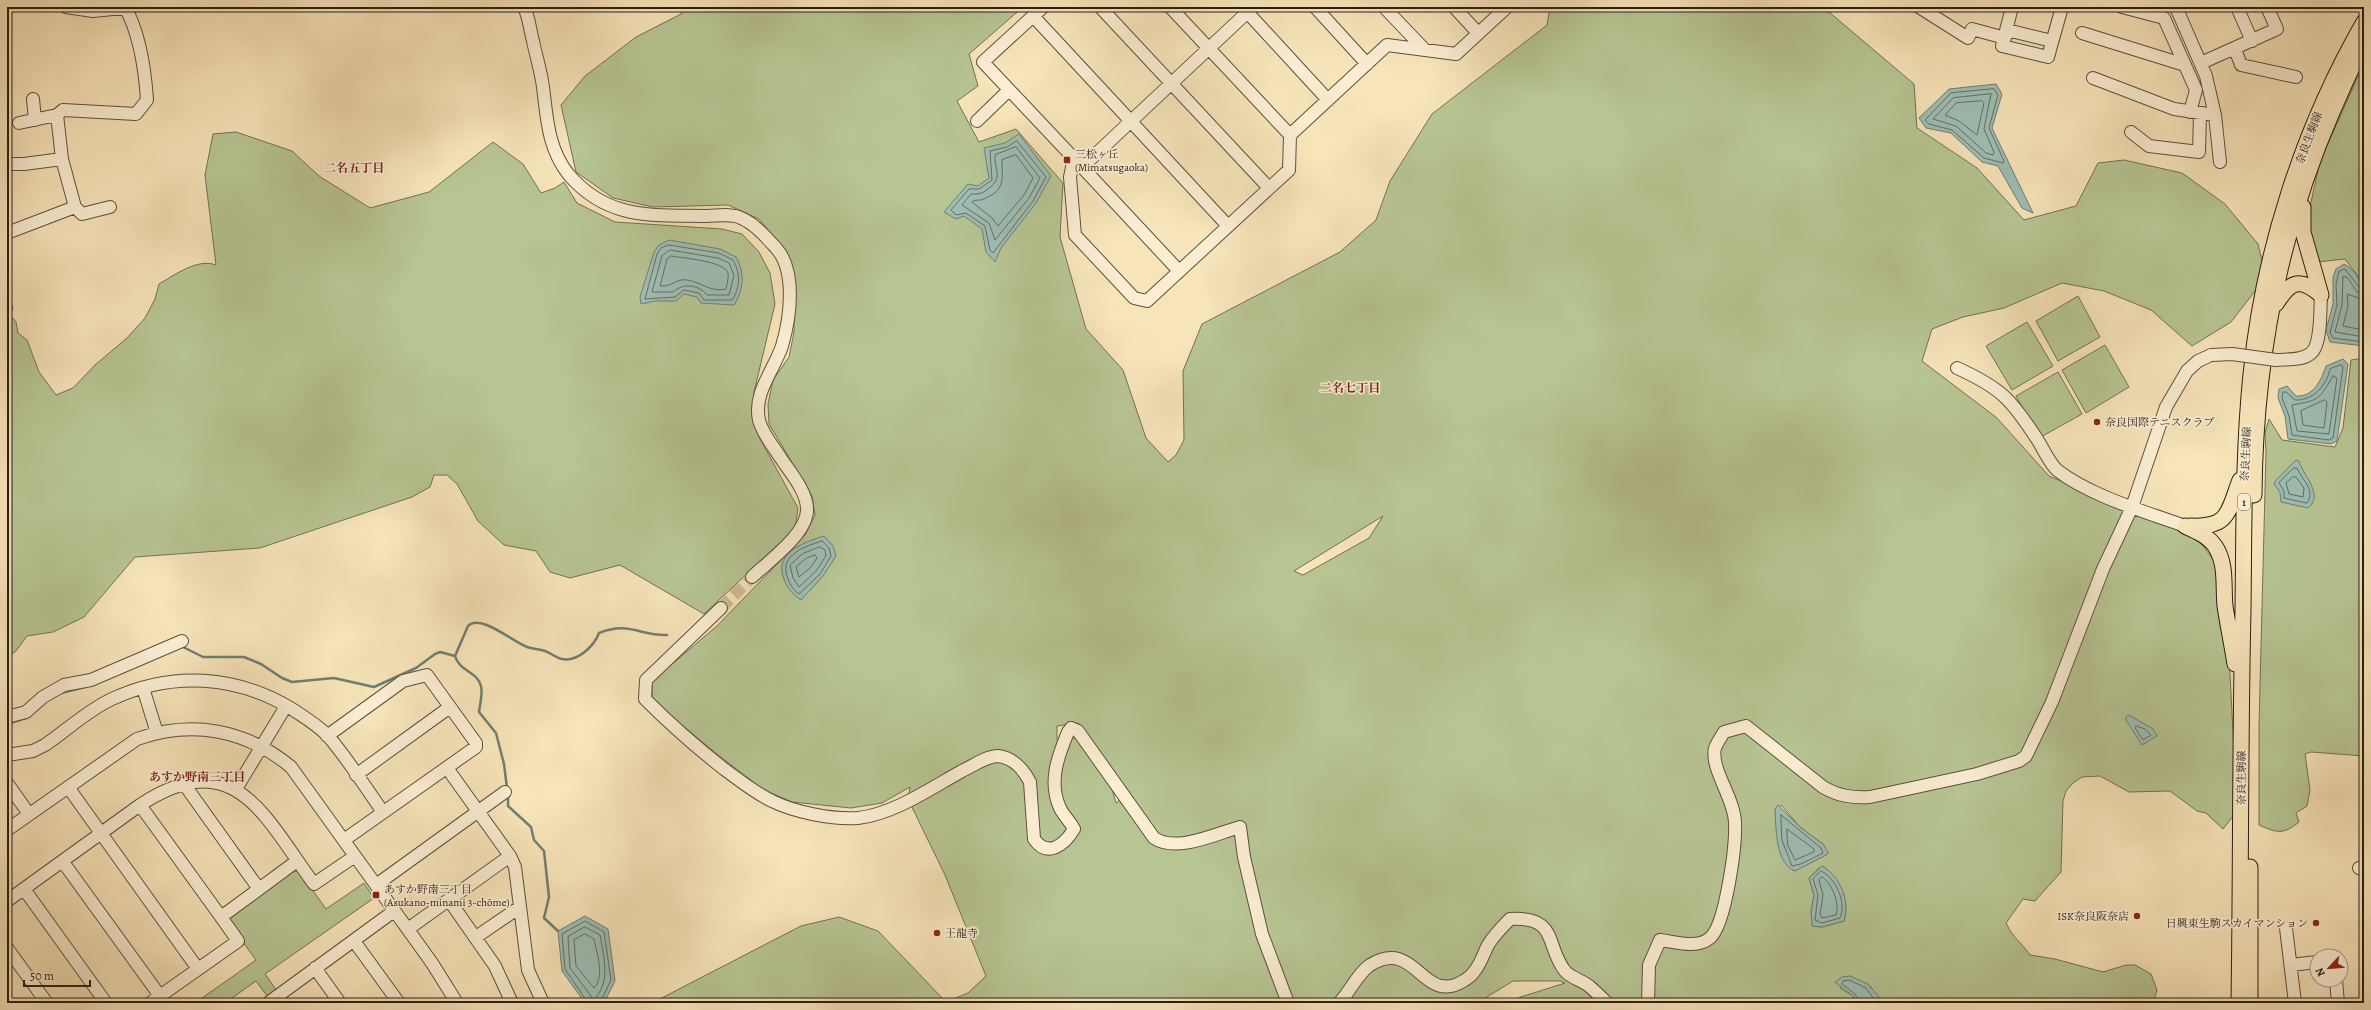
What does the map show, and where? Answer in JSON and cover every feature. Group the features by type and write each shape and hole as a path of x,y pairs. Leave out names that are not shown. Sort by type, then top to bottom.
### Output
{"main road":[{"name":"奈良生駒線","path":"2239,1003 2244,468 2249,392 2257,328 2280,226 2294,179 2321,107 2364,22"},
{"name":"奈良生駒線","path":"2250,1003 2249,634 2254,561 2254,486 2260,386 2269,317 2303,184 2355,60 2364,44"},
{"path":"2303,184 2303,232 2321,295"},
{"path":"2269,317 2285,289 2294,284 2305,284 2321,295"},
{"path":"2185,526 2213,526 2220,521 2227,514 2244,468"},
{"path":"2185,526 2206,536 2215,546 2223,565 2225,606 2241,705"}],"street":[{"path":"19,123 57,115 63,110 136,114 147,100 145,76 127,8 93,12 66,7"},
{"path":"524,7 542,86 546,120 552,146 560,162 582,188 609,207 628,212 669,215 739,216 765,236 779,251 785,266 788,277 787,319 782,346 768,374 759,401 759,420 768,439 804,497 808,509 800,532 752,577"},
{"path":"1043,7 983,62 1179,271"},
{"path":"1100,7 1269,188"},
{"path":"1170,7 1209,49 1290,135 1289,170 1147,301 1134,298 1075,235 1070,177 1078,163 1130,122 1171,83 1209,49 1250,10 1328,100"},
{"path":"1315,7 1367,64"},
{"path":"1384,7 1425,50"},
{"path":"1454,7 1478,33"},
{"path":"1290,135 1387,45 1456,54 1507,7"},
{"path":"1919,7 1968,38 1972,29 2052,41"},
{"path":"2012,7 2002,46 2048,57 2058,8"},
{"path":"2122,7 2164,18 2196,90 2195,113 2199,152 2149,146 2131,132"},
{"path":"2176,7 2201,63 2215,115 2220,162"},
{"path":"2237,7 2252,41"},
{"path":"2201,63 2277,29 2267,7"},
{"path":"1033,16 1228,226"},
{"path":"2082,33 2185,65"},
{"path":"2235,49 2241,65 2296,77"},
{"path":"2093,78 2174,109 2215,115"},
{"path":"978,121 1009,90"},
{"path":"33,99 35,120"},
{"path":"57,115 62,158 75,207 82,214 110,207"},
{"path":"7,164 24,164 62,158"},
{"path":"7,234 75,207"},
{"path":"1648,1003 1649,965 1660,940 1696,945 1710,938 1718,928 1725,902 1736,823 1730,798 1714,760 1715,747 1724,732 1746,726 1823,787 1833,793 1854,798 1870,797 1977,774 2019,761 2026,756 2052,702 2103,569 2132,507 2166,407 2179,382 2198,361 2211,355 2232,354 2276,360 2299,359 2310,354 2317,345 2321,295"},
{"path":"1957,368 1983,380 2007,397 2018,409 2056,469 2082,485 2132,507 2185,526"},
{"path":"721,608 646,680 645,699 679,732 738,779 771,801 794,809 827,816 856,818 870,816 914,798 981,761 997,756 1021,766 1030,782 1034,839 1043,848 1056,847 1067,841 1074,829 1070,820 1060,810 1054,772 1055,763 1071,728 1078,731 1154,838 1162,843 1187,842 1240,827 1244,857 1262,934 1288,1003"},
{"path":"7,717 26,712 43,697 64,685 91,680 182,641"},
{"path":"327,736 403,681 422,675 427,675 476,743 476,747 344,840"},
{"path":"7,755 33,750 45,745 112,699 143,688 177,680 221,681 247,688 286,706 306,718 327,736 382,812"},
{"path":"143,688 157,733"},
{"path":"236,789 286,706"},
{"path":"356,775 450,707"},
{"path":"7,830 126,745 157,733 199,728 226,734 276,755 291,768 408,929 457,1003"},
{"path":"447,768 510,856 517,877 528,970 543,1003"},
{"path":"7,901 158,793 184,784 203,782 236,789 262,811 297,861 316,884 355,856"},
{"path":"7,783 29,814"},
{"path":"184,784 259,889"},
{"path":"68,787 102,832 198,969"},
{"path":"376,885 505,792"},
{"path":"63,862 155,999 238,941 140,805"},
{"path":"408,929 510,856"},
{"path":"221,917 297,861"},
{"path":"24,889 106,1003"},
{"path":"449,900 476,937 500,976 512,1003"},
{"path":"476,937 520,907"},
{"path":"276,1001 316,968 394,911"},
{"path":"1339,1003 1369,966 1386,958 1402,959 1427,980 1436,985 1447,986 1466,980 1478,966 1496,934 1510,919 1518,918 1528,920 1546,930 1565,971 1588,985 1607,1003"},
{"path":"2286,928 2295,1003"},
{"path":"354,940 400,1003"},
{"path":"7,948 46,1003"},
{"path":"2291,965 2309,963"},
{"path":"316,968 340,1003"},
{"path":"2337,988 2338,1003"}],"green space":[{"path":"682,7 1023,7 969,54 978,86 957,101 979,142 1016,129 1063,183 1060,237 1086,329 1123,370 1146,438 1168,462 1176,455 1184,440 1183,371 1202,324 1340,252 1376,220 1390,181 1432,114 1547,25 1550,7 1823,7 1914,84 1917,128 1977,168 2024,220 2076,206 2098,163 2124,160 2182,173 2225,204 2258,244 2266,277 2231,322 2192,346 2151,310 2104,291 2062,283 2004,308 1963,317 1932,329 1922,361 1997,418 2049,476 2196,537 2216,563 2230,674 2237,811 2223,829 2206,813 2197,811 2170,791 2129,792 2100,776 2082,777 2073,783 2066,791 2063,801 2061,872 2035,901 2023,899 2006,923 2011,932 2030,955 2055,959 2103,972 2126,965 2135,965 2151,974 2157,990 2153,1003 1884,1003 1877,997 1871,987 1850,976 1840,988 1853,996 1856,1003 1502,1003 1565,983 1560,981 1513,981 1477,1003 652,1003 801,926 839,917 878,931 946,1002 968,993 986,976 945,875 908,799 910,787 882,803 851,808 792,802 764,790 718,755 652,700 652,681 717,626 805,535 815,515 812,496 769,424 768,404 773,380 789,357 794,332 794,280 787,253 759,219 728,205 653,207 613,198 576,172 561,105 585,76 636,37 681,14","holes":["1383,516 1369,538 1303,575 1294,571","1078,723 1087,737 1057,740 1057,726","1105,764 1125,792 1116,803","1781,805 1800,827 1824,845 1826,855 1794,871 1783,856 1779,843 1775,812","1824,867 1835,878 1845,898 1846,913 1844,921 1822,927 1813,926 1811,912 1814,895 1809,878 1819,868"]},
{"path":"2364,63 2364,284 2345,259 2317,262 2308,237 2308,216 2320,161"},
{"path":"236,132 292,151 319,176 370,208 429,192 493,142 523,164 541,193 555,188 564,182 577,203 615,222 722,229 742,234 759,252 770,273 775,304 754,392 759,437 798,508 795,529 704,614 620,565 570,578 550,572 536,551 504,545 478,521 457,484 447,475 434,475 430,487 412,497 260,548 135,557 84,617 53,632 27,636 16,651 7,658 7,303 10,302 13,307 10,315 16,322 18,333 27,340 39,372 56,395 73,388 95,365 127,338 145,318 155,299 159,284 186,268 209,263 216,265 205,175 213,134"},
{"path":"2078,296 2100,337 2058,361 2036,321"},
{"path":"2027,322 2053,366 2012,390 1986,346"},
{"path":"2105,345 2129,387 2086,413 2062,370"},
{"path":"2364,359 2364,756 2311,752 2305,754 2310,790 2307,806 2296,813 2299,822 2284,831 2275,831 2259,825 2259,725 2266,452 2265,433 2269,419 2282,440 2335,447 2343,428 2351,360"},
{"path":"2058,372 2082,414 2039,438 2016,396"},
{"path":"294,871 299,871 326,909 364,883 374,898 265,974 277,991 268,997 256,981 225,1003 195,1003 256,960 229,923 229,915"}],"water":[{"path":"1996,84 2002,94 1992,128 2033,213 2022,208 1998,166 1982,162 1951,133 1926,128 1919,118 1949,89"},
{"path":"1019,134 1051,176 1036,203 1001,248 995,262 986,252 982,229 964,216 956,219 944,212 968,184 978,186 989,178 984,148 1005,143"},
{"path":"669,240 720,249 736,257 741,269 742,281 740,293 734,305 701,303 697,297 684,294 676,301 655,301 641,304 640,297 654,252 659,245"},
{"path":"2344,264 2353,270 2359,279 2362,289 2365,312 2364,346 2330,342 2326,330 2333,304 2333,277 2336,269"},
{"path":"2343,359 2348,364 2337,441 2331,444 2288,439 2285,416 2278,398 2279,389 2287,386 2296,396 2308,394 2316,387 2326,366"},
{"path":"2296,460 2299,461 2313,491 2313,503 2308,508 2281,502 2280,492 2274,484 2276,480"},
{"path":"824,536 833,546 836,556 823,576 801,600 792,593 786,584 782,568 783,560 793,549 808,541"},
{"path":"2129,715 2153,729 2157,736 2142,745 2126,720 2126,717"},
{"path":"1778,805 1800,827 1824,845 1828,853 1826,855 1795,871 1788,867 1780,853 1776,834 1775,809"},
{"path":"1822,866 1834,876 1839,883 1845,898 1846,913 1844,921 1822,927 1812,926 1811,912 1814,895 1809,878"},
{"path":"585,916 608,929 615,981 604,1003 585,1003 562,971 558,931"},
{"path":"1850,976 1868,984 1884,1003 1856,1003 1853,996 1835,982 1842,977"}],"waterway":[{"path":"455,656 468,626 473,623 480,623 488,626 527,647 545,651 562,659 579,656 589,648 599,633 609,630 618,628 658,635 667,635"},
{"path":"181,646 203,657 244,657 261,664 282,678 292,682 334,678 374,687 416,668 440,652 455,656 460,665 476,678 481,686 482,692 479,712 496,733 504,764 507,788"},
{"path":"61,693 85,687"},
{"path":"7,724 26,718"},
{"path":"508,795 508,806 531,827 534,840 544,851 549,897 544,918 558,931"}],"tunnel":[{"path":"721,608 752,577"}],"place":[{"name":"三松ヶ丘 (Mimatsugaoka)","path":"1067,160"},
{"name":"奈良国際テニスクラブ","path":"2097,422"},
{"name":"あすか野南三丁目 (Asukano-minami 3-chōme)","path":"376,895"},
{"name":"ISK奈良阪奈店","path":"2137,916"},
{"name":"日興東生駒スカイマンション","path":"2316,923"},
{"name":"王龍寺","path":"937,933"}],"district":[{"name":"二名五丁目","path":"354,168"},
{"name":"二名七丁目","path":"1350,388"},
{"name":"あすか野南三丁目","path":"197,777"}]}
